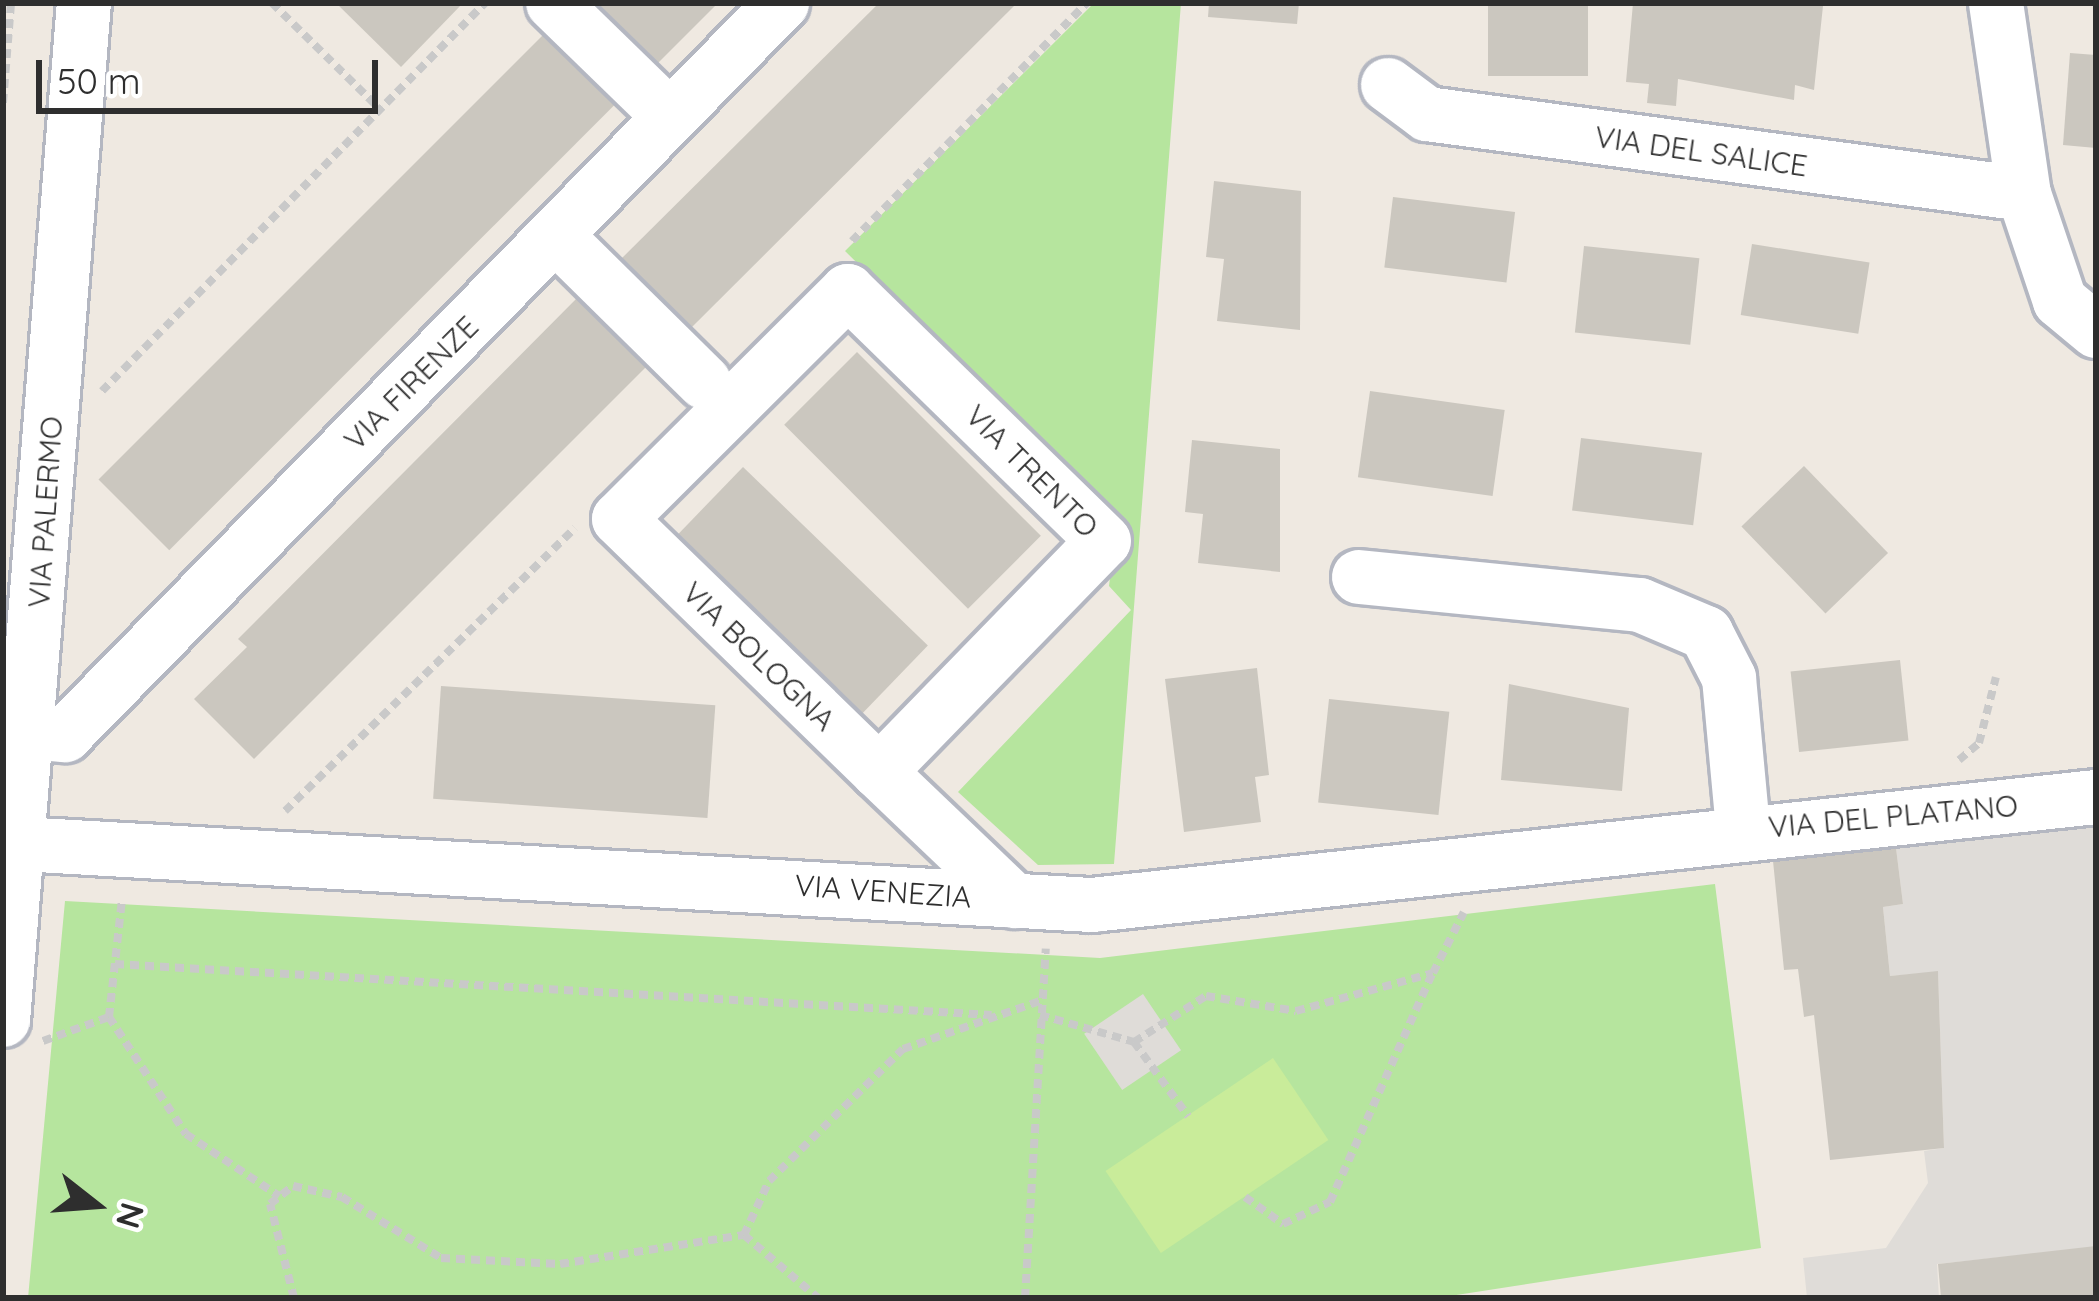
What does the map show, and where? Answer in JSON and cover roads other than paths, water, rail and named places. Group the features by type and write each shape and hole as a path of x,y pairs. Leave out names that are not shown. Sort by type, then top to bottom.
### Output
{"street":[{"name":"VIA PALERMO","path":"11,1032 20,844 84,3"},
{"path":"553,3 669,116"},
{"name":"VIA FIRENZE","path":"28,732 64,735 782,3"},
{"path":"1996,3 2024,194 2060,302 2096,331"},
{"name":"VIA DEL SALICE","path":"1388,85 1427,114 2024,194"},
{"path":"556,236 717,394"},
{"name":"VIA TRENTO","path":"717,394 848,292 1104,541 879,772"},
{"name":"VIA BOLOGNA","path":"717,394 619,519 879,772 1032,903"},
{"name":"VIA DEL PLATANO","path":"1359,577 1640,605 1706,632 1729,678 1743,830 2096,797"},
{"name":"VIA VENEZIA","path":"20,844 1032,903 1490,860 1743,830"}]}
